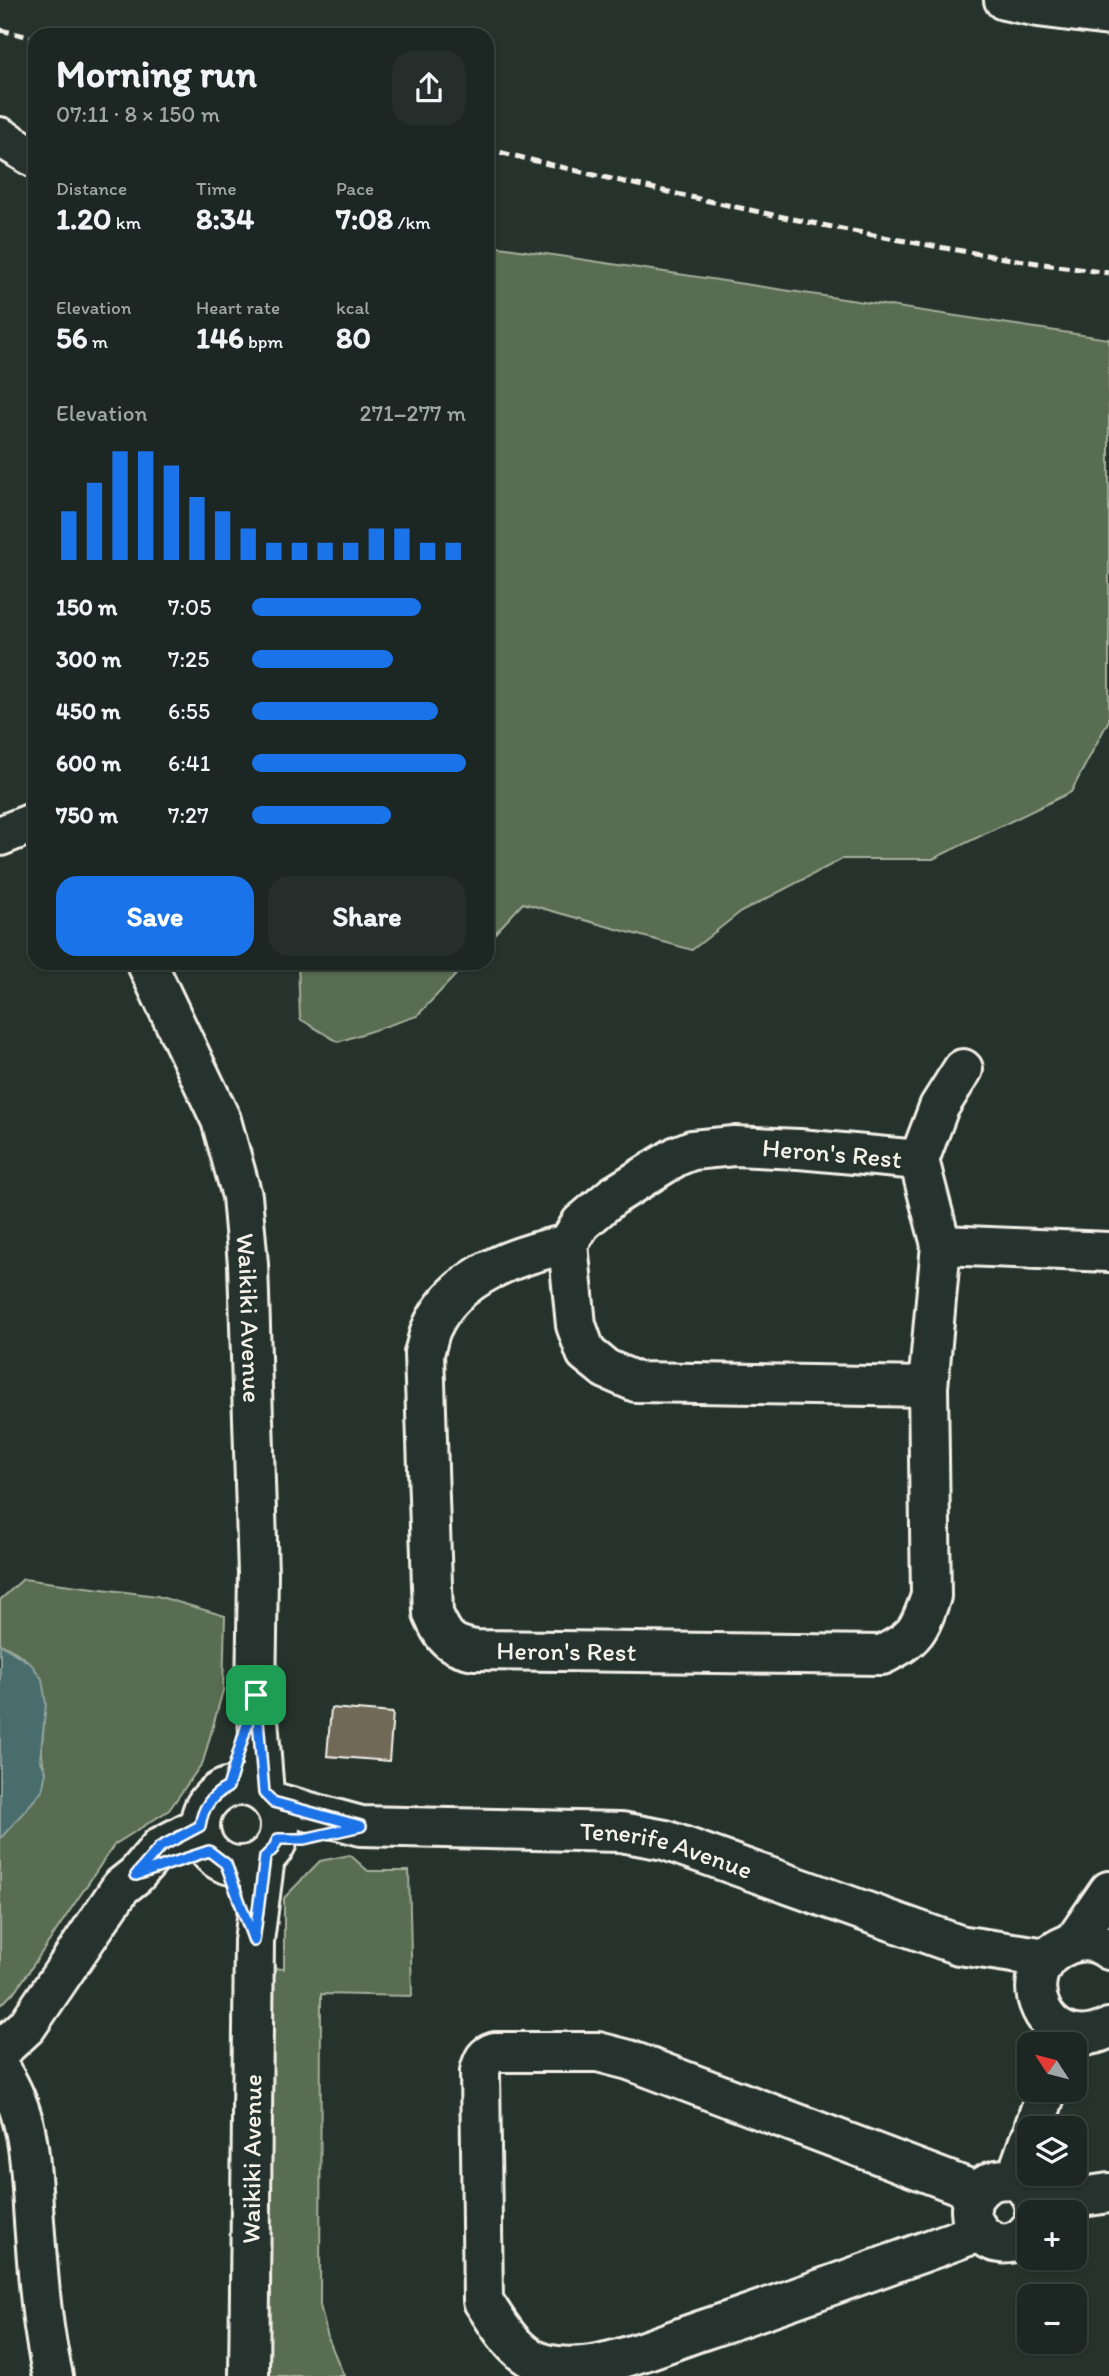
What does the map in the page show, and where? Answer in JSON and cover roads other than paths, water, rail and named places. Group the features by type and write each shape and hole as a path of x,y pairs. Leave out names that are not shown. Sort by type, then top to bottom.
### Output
{"street":[{"path":"1004,0 1109,16"},
{"path":"0,137 28,154"},
{"path":"0,836 28,825"},
{"name":"Waikiki Avenue","path":"150,970 221,1120 242,1196 248,1264 258,1574 256,1695 261,1816 254,1941 249,2376"},
{"name":"Heron's Rest","path":"919,1160 734,1146 692,1150 677,1156 614,1196 581,1223 568,1244 538,1250 496,1265 456,1294 433,1326 424,1353 433,1614 442,1635 456,1647 475,1650 882,1655 906,1643 920,1626 931,1596 928,1387 941,1245 919,1160 939,1107 963,1069"},
{"path":"568,1244 576,1325 586,1353 606,1369 636,1382 928,1387"},
{"path":"941,1245 1109,1252"},
{"path":"217,1793 261,1816 246,1865 212,1847 202,1813 217,1793"},
{"name":"Tenerife Avenue","path":"261,1816 361,1826 621,1832 654,1838 709,1855 959,1945 997,1971 1046,2023 1069,2034 1092,2039"},
{"path":"0,2051 27,2026 121,1888 136,1875 212,1847"},
{"name":"Waikiki Avenue","path":"212,1847 254,1941"},
{"path":"1046,2023 1036,1987 1039,1972 1077,1950 1109,1891"},
{"name":"Tenerife Avenue","path":"959,1945 1077,1950"},
{"path":"978,2192 629,2060 598,2052 495,2052 483,2060 480,2071 484,2301 503,2333 523,2354 549,2365 593,2367 794,2299 979,2232"},
{"path":"0,2070 11,2086 27,2132 43,2334 53,2376"},
{"path":"1017,2240 997,2242 979,2232 971,2208 978,2192 998,2179 1020,2200"},
{"path":"1068,2200 1109,2193"}],"water":[{"path":"0,1644 31,1664 42,1679 46,1704 40,1759 46,1772 42,1791 0,1839"}],"railway":[{"path":"0,30 28,36"},
{"path":"494,151 796,220 952,249 1109,273"}]}
